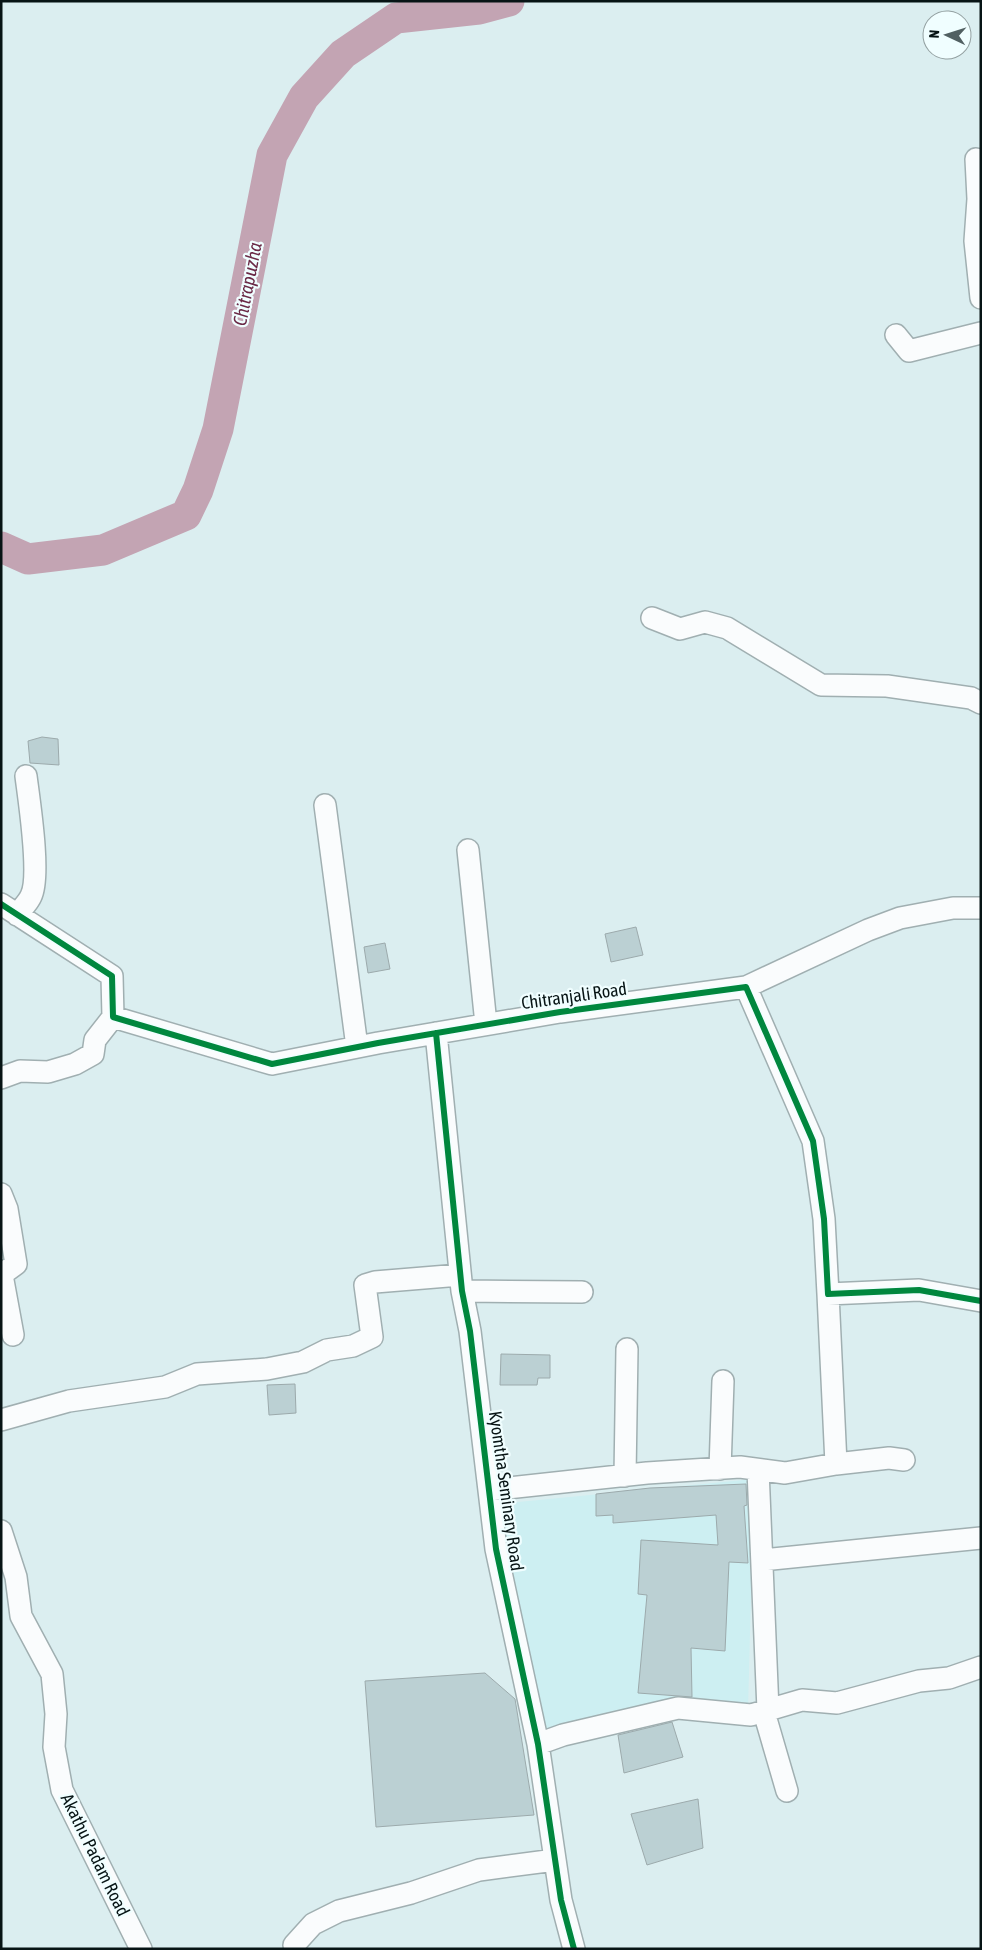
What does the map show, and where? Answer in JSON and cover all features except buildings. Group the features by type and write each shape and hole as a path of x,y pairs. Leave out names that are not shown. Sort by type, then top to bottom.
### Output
{"street":[{"path":"976,159 978,199 975,241 981,298"},
{"path":"896,335 909,351 981,333"},
{"path":"652,618 680,629 705,622 727,628 821,685 887,686 970,698 981,703"},
{"path":"1,1078 20,1071 48,1072 75,1064 93,1054 95,1040 113,1017 112,976 9,909 32,895 33,824 26,776"},
{"path":"325,805 357,1047"},
{"path":"468,850 486,1024"},
{"name":"Chitranjali Road","path":"113,1017 272,1064 486,1024 746,987 868,930 900,918 953,908 981,908"},
{"path":"746,987 813,1140 824,1219 836,1464"},
{"name":"Kyomtha Seminary Road","path":"436,1033 461,1283 470,1331 496,1550 538,1744 561,1900 574,1949"},
{"path":"1,1194 6,1209 16,1264 2,1276 13,1335"},
{"path":"1,1420 69,1401 165,1387 197,1374 267,1368 303,1362 327,1350 354,1346 372,1338 365,1284 375,1282 461,1283 582,1292"},
{"path":"828,1294 919,1290 981,1301"},
{"path":"625,1476 627,1349"},
{"path":"720,1469 724,1381"},
{"path":"488,1490 740,1467 785,1473 836,1464 890,1458 904,1460"},
{"path":"758,1470 766,1711 787,1790"},
{"name":"Akathu Padam Road","path":"1,1531 16,1577 21,1616 52,1674 56,1714 54,1747 62,1790 141,1949"},
{"path":"762,1560 981,1538"},
{"path":"538,1744 563,1735 678,1708 751,1716 802,1700 837,1703 919,1681 949,1678 981,1667"},
{"path":"294,1945 313,1924 339,1911 411,1893 478,1870 555,1860"}],"shaded area":[{"path":"754,1479 748,1711 685,1703 542,1737 499,1504"}],"waterway":[{"name":"Chitrapuzha","path":"1,547 28,559 103,550 186,515 198,490 218,429 272,155 304,97 343,54 396,18 479,9 509,1"}],"cycle path":[{"path":"1,904 112,976 113,1017 272,1064 378,1043 560,1012 746,987 813,1141 824,1219 828,1294 919,1290 981,1301"},
{"path":"436,1033 462,1291 470,1331 496,1549 538,1744 561,1900 574,1949"}]}
